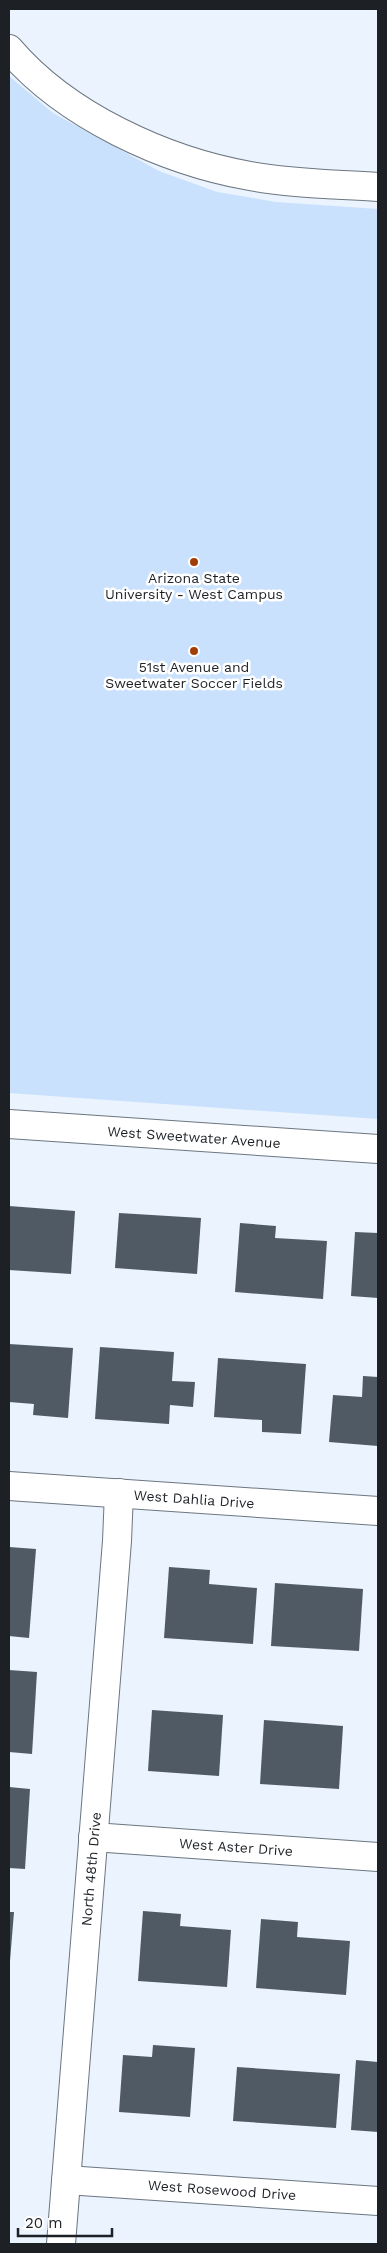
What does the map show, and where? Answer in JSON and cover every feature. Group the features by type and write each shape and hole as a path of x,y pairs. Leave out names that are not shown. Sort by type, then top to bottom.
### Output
{"street":[{"path":"9,49 42,82 74,105 115,129 181,158 250,176 378,187"},
{"name":"West Sweetwater Avenue","path":"9,1124 378,1149"},
{"name":"West Dahlia Drive","path":"9,1486 378,1512"},
{"name":"North 48th Drive","path":"61,2244 94,1837 119,1493"},
{"name":"West Aster Drive","path":"94,1837 378,1857"},
{"name":"West Rosewood Drive","path":"66,2180 378,2201"}],"shaded area":[{"name":"51st Avenue and Sweetwater Soccer Fields","path":"9,76 53,113 159,171 217,192 276,202 378,209 378,1119 9,1093"}],"building":[{"path":"9,1206 75,1211 71,1274 9,1270"},
{"path":"119,1213 201,1218 197,1274 115,1268"},
{"path":"240,1223 276,1226 275,1238 327,1241 323,1299 235,1292"},
{"path":"355,1232 378,1233 378,1298 351,1296"},
{"path":"9,1344 73,1348 68,1418 33,1415 34,1404 9,1402"},
{"path":"100,1347 174,1352 172,1381 195,1382 193,1407 170,1405 169,1424 95,1419"},
{"path":"218,1358 306,1364 301,1434 262,1432 262,1420 214,1417"},
{"path":"363,1376 378,1377 378,1446 329,1442 333,1395 362,1397"},
{"path":"9,1547 36,1549 29,1638 9,1636"},
{"path":"169,1567 210,1570 209,1584 257,1588 253,1644 164,1638"},
{"path":"275,1583 363,1589 359,1651 271,1646"},
{"path":"9,1670 37,1672 32,1754 9,1752"},
{"path":"152,1710 223,1715 219,1776 148,1771"},
{"path":"264,1720 343,1726 339,1789 260,1784"},
{"path":"9,1787 30,1789 25,1869 9,1868"},
{"path":"143,1911 181,1914 180,1926 231,1930 227,1987 138,1981"},
{"path":"9,1912 14,1912 10,1961 9,1961"},
{"path":"261,1919 298,1922 297,1937 350,1941 346,1995 256,1988"},
{"path":"153,2045 195,2048 190,2117 119,2112 123,2055 152,2057"},
{"path":"356,2060 378,2062 378,2132 351,2130"},
{"path":"237,2067 340,2074 336,2128 233,2121"}],"place":[{"name":"Arizona State University - West Campus","path":"194,562"},
{"name":"51st Avenue and Sweetwater Soccer Fields","path":"194,651"}]}
